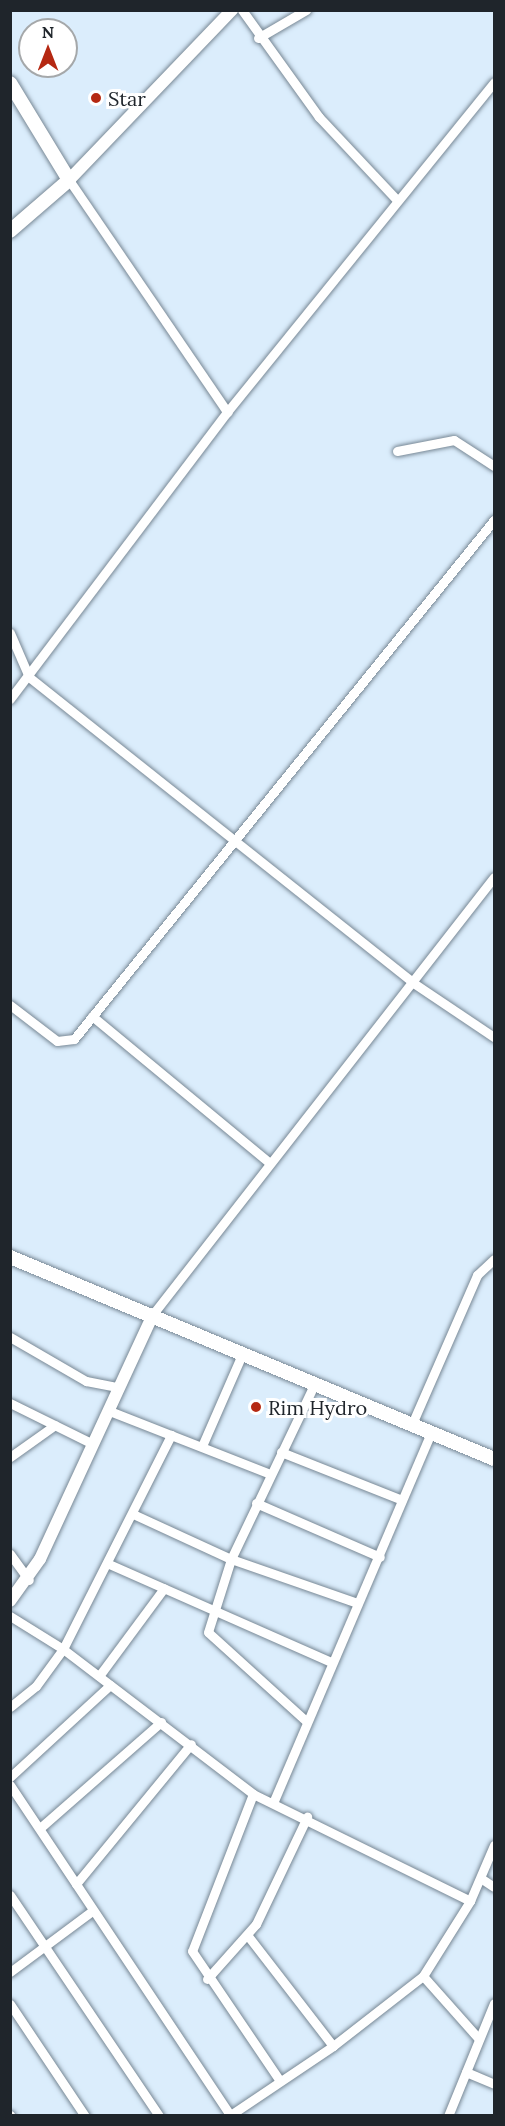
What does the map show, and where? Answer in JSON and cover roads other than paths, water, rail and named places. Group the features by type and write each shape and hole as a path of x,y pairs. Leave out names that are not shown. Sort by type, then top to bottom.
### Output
{"main road":[{"path":"10,83 69,180 10,231"},
{"path":"10,1257 153,1314 495,1459"}],"street":[{"path":"227,412 69,180 232,10"},
{"path":"242,10 258,38 319,117 397,200"},
{"path":"258,38 306,10"},
{"path":"10,699 29,677 227,412 495,82"},
{"path":"397,451 454,440 495,466"},
{"path":"10,1005 57,1041 74,1039 495,520"},
{"path":"10,633 29,677 232,842 412,982 495,1037"},
{"path":"10,1601 29,1580 153,1314 495,877"},
{"path":"92,1016 270,1163"},
{"path":"412,1424 477,1275 495,1259"},
{"path":"10,1337 86,1381 117,1387"},
{"path":"202,1446 243,1352"},
{"path":"306,1721 210,1636 213,1611 231,1559 315,1383"},
{"path":"10,1403 91,1443"},
{"path":"107,1410 270,1474"},
{"path":"10,1457 56,1425"},
{"path":"273,1803 331,1662 380,1557 431,1432"},
{"path":"10,1707 36,1686 63,1649 109,1564 171,1435"},
{"path":"281,1452 402,1500"},
{"path":"256,1503 380,1557"},
{"path":"133,1514 231,1559 357,1603"},
{"path":"10,1554 29,1580"},
{"path":"109,1564 331,1662"},
{"path":"99,1676 164,1588"},
{"path":"10,1616 63,1649 191,1744 253,1794 307,1817 470,1901"},
{"path":"10,1777 110,1685"},
{"path":"40,1828 160,1722"},
{"path":"76,1884 191,1744"},
{"path":"10,1785 229,2115 333,2046 423,1976 470,1901 482,1879 495,1845"},
{"path":"253,1794 192,1943 194,1960 280,2081"},
{"path":"207,1979 248,1936 307,1817"},
{"path":"482,1879 495,1887"},
{"path":"10,1895 159,2115"},
{"path":"10,1972 92,1911"},
{"path":"248,1936 333,2046"},
{"path":"423,1976 479,2039"},
{"path":"448,2115 479,2039 491,2019 495,2003"},
{"path":"10,2004 85,2115"},
{"path":"466,2072 495,2084"}],"place":[{"name":"Star","path":"96,98"},
{"name":"Rim Hydro","path":"256,1407"}]}
